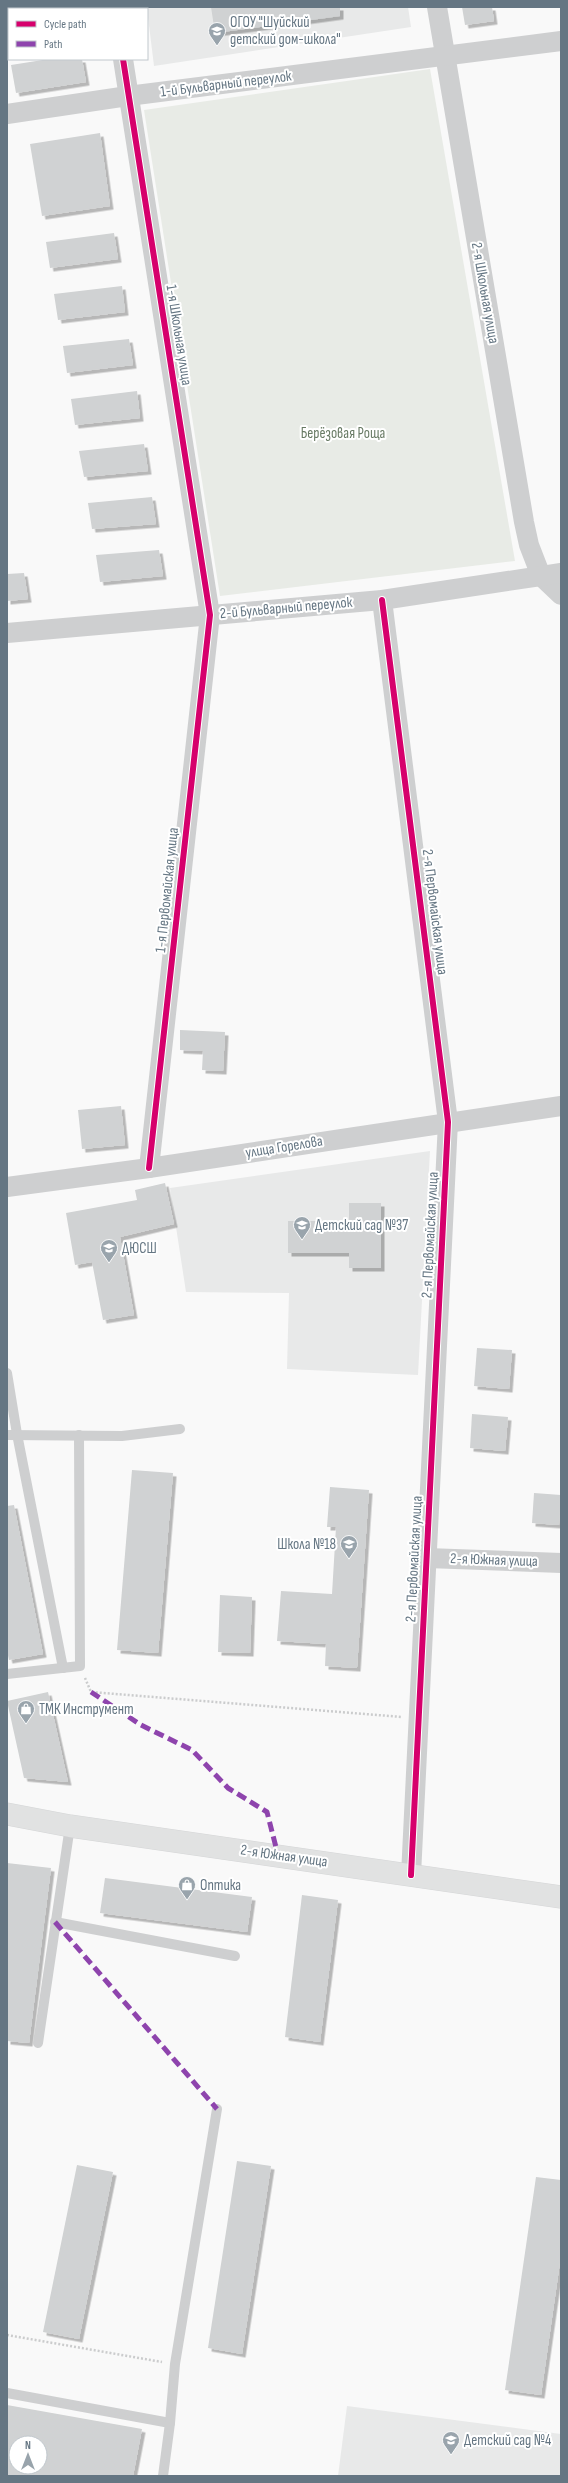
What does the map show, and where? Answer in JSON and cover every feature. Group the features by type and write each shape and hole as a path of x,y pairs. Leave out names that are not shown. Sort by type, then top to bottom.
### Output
{"street":[{"name":"2-я Школьная улица","path":"437,7 524,522 529,546 541,576"},
{"name":"1-й Бульварный переулок","path":"7,114 128,96 445,57 561,41"},
{"name":"1-я Школьная улица","path":"123,60 210,615"},
{"name":"2-й Бульварный переулок","path":"7,633 382,600 561,573"},
{"path":"541,576 561,595"},
{"name":"2-я Первомайская улица","path":"382,600 448,1122 411,1875"},
{"name":"1-я Первомайская улица","path":"149,1168 210,615"},
{"name":"улица Горелова","path":"7,1187 149,1168 561,1106"},
{"name":"2-я Южная улица","path":"427,1558 561,1563"},
{"name":"2-я Южная улица","path":"7,1814 70,1826 561,1896"}],"lane":[{"path":"7,1373 12,1434 63,1668"},
{"path":"12,1434 122,1436 180,1429"},
{"path":"7,1674 80,1666 79,1435"},
{"path":"38,2043 70,1826"},
{"path":"55,1922 235,1956"},
{"path":"163,2476 170,2423 175,2364 217,2109"},
{"path":"7,2393 170,2423"}],"path":[{"path":"80,1666 91,1692 419,1718"},
{"path":"7,2335 175,2364"}],"shaded area":[{"name":"ОГОУ \"Шуйский детский дом-школа\"","path":"144,7 408,7 411,27 154,66 148,8"},
{"name":"Детский сад №37","path":"430,1151 418,1375 287,1369 289,1293 186,1292 170,1188"},
{"name":"Детский сад №4","path":"347,2406 561,2434 561,2476 338,2476"}],"green space":[{"name":"Берёзовая Роща","path":"430,69 515,561 220,596 144,110"}],"building":[{"path":"211,7 340,7 340,16 215,33"},
{"path":"462,7 492,7 494,21 465,25"},
{"path":"43,60 82,60 86,82 16,93 11,65"},
{"path":"100,133 110,206 42,216 30,144"},
{"path":"114,233 118,259 50,268 46,242"},
{"path":"122,286 125,312 58,320 54,294"},
{"path":"129,339 133,365 67,373 63,346"},
{"path":"137,391 140,418 75,425 71,399"},
{"path":"144,444 148,471 84,477 79,451"},
{"path":"152,497 156,524 92,529 88,503"},
{"path":"159,550 163,576 100,582 96,555"},
{"path":"24,573 28,599 7,601 7,574"},
{"path":"180,1030 225,1032 223,1071 202,1070 203,1051 180,1050"},
{"path":"121,1106 125,1145 82,1149 78,1110"},
{"name":"ДЮСШ","path":"165,1183 174,1224 120,1237 134,1315 103,1320 92,1262 75,1265 66,1213 137,1200 135,1190"},
{"path":"349,1203 381,1203 381,1268 349,1268 349,1253 288,1253 288,1221 349,1221"},
{"path":"477,1348 512,1350 509,1389 474,1386"},
{"path":"472,1414 508,1417 505,1451 470,1448"},
{"path":"132,1470 173,1473 158,1653 117,1650"},
{"name":"Школа №18","path":"330,1487 369,1490 357,1668 325,1666 326,1644 277,1641 281,1591 332,1594 336,1527 327,1527"},
{"path":"534,1493 561,1495 559,1525 532,1523"},
{"path":"14,1505 43,1654 9,1660 7,1651 7,1506"},
{"path":"220,1595 252,1597 250,1653 218,1652"},
{"path":"48,1692 68,1782 24,1778 7,1701"},
{"path":"7,1863 51,1868 29,2043 7,2041"},
{"path":"105,1878 252,1897 247,1932 100,1913"},
{"path":"302,1895 338,1900 320,2042 285,2037"},
{"path":"237,2161 271,2166 242,2354 208,2348"},
{"path":"77,2165 113,2172 79,2339 43,2332"},
{"path":"536,2177 561,2180 561,2255 541,2395 505,2390"},
{"path":"7,2405 142,2429 133,2476 7,2476"}],"marked path":[{"path":"91,1692 141,1725 192,1750 228,1788 267,1812 278,1855"},
{"path":"55,1922 217,2109"}],"cycle path":[{"path":"123,60 210,615 149,1168"},
{"path":"382,600 448,1122 411,1875"}],"place":[{"name":"ОГОУ \"Шуйский детский дом-школа\"","path":"217,46"},
{"name":"Детский сад №37","path":"302,1240"},
{"name":"ДЮСШ","path":"109,1263"},
{"name":"Школа №18","path":"349,1559"},
{"name":"ТМК Инструмент","path":"26,1724"},
{"name":"Оптика","path":"187,1900"},
{"name":"Детский сад №4","path":"451,2455"}]}
